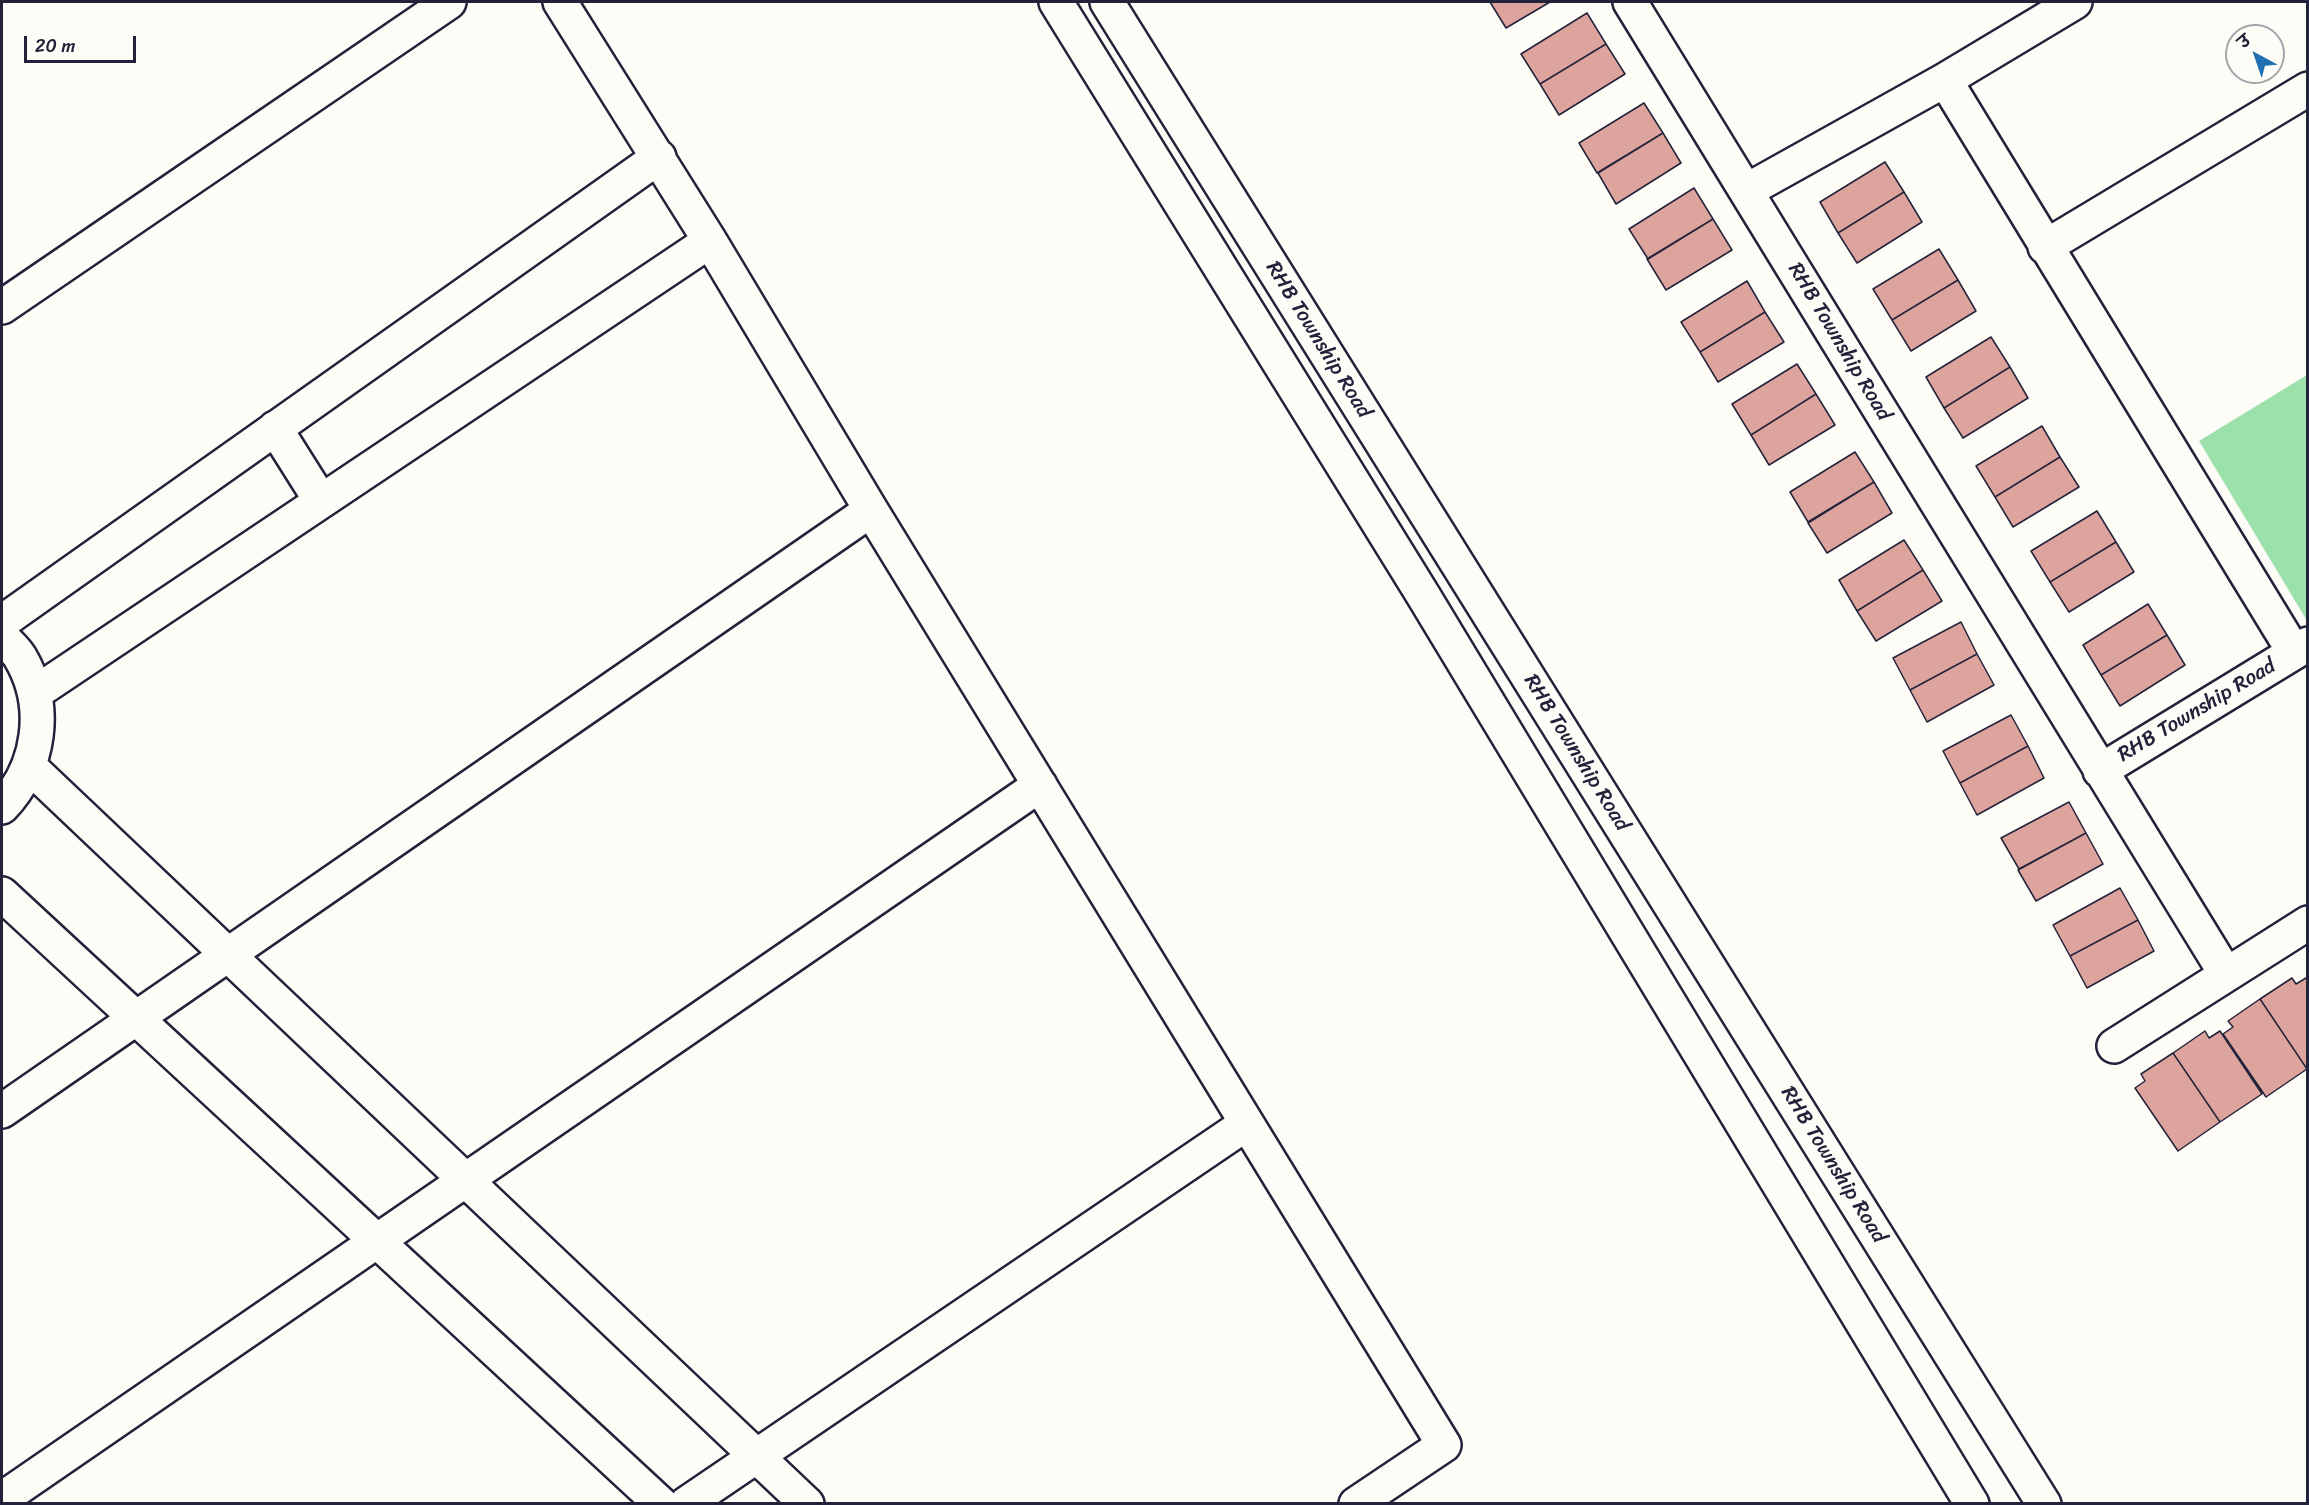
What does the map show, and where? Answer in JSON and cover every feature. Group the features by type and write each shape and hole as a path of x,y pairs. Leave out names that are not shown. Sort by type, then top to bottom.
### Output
{"street":[{"path":"2,308 449,2"},
{"path":"560,2 659,157 871,510 1444,1444 1356,1503"},
{"path":"1056,2 1430,606 1972,1503"},
{"name":"RHB Township Road","path":"1107,2 2044,1503"},
{"name":"RHB Township Road","path":"1630,2 2226,974"},
{"path":"1746,191 1945,80 2075,2"},
{"name":"RHB Township Road","path":"1945,80 2045,247 2301,648 2100,771"},
{"path":"2045,247 2307,89"},
{"path":"2,622 659,157"},
{"path":"34,693 710,241"},
{"path":"275,428 321,501"},
{"path":"2,1111 871,510"},
{"path":"2,636 20,657 34,693 38,730 29,766 14,794 2,807"},
{"path":"29,766 807,1503"},
{"path":"2,1499 1040,785"},
{"path":"2,894 661,1503"},
{"path":"2114,1046 2307,923"},
{"path":"686,1503 1246,1124"}],"green space":[{"path":"2307,375 2308,618 2306,619 2199,441"}],"building":[{"path":"1490,2 1550,2 1506,28"},
{"path":"1587,13 1606,44 1540,84 1521,54"},
{"path":"1606,44 1625,74 1559,115 1540,84"},
{"path":"1644,103 1663,133 1597,173 1579,143"},
{"path":"1663,133 1681,163 1616,204 1598,173"},
{"path":"1885,162 1904,192 1838,233 1820,202"},
{"path":"1694,188 1713,219 1648,259 1629,229"},
{"path":"1904,192 1922,222 1857,263 1838,233"},
{"path":"1713,219 1732,250 1666,290 1647,259"},
{"path":"1939,249 1958,280 1892,320 1873,289"},
{"path":"1958,280 1976,311 1911,351 1892,320"},
{"path":"1747,281 1765,312 1700,352 1681,322"},
{"path":"1765,312 1784,342 1718,382 1700,352"},
{"path":"1991,337 2010,367 1944,408 1926,377"},
{"path":"1797,364 1816,394 1751,435 1732,404"},
{"path":"2010,367 2028,398 1963,438 1944,408"},
{"path":"1816,394 1835,425 1769,465 1751,435"},
{"path":"2042,426 2060,457 1995,497 1976,466"},
{"path":"1855,452 1874,482 1808,522 1790,492"},
{"path":"2060,457 2079,487 2013,527 1995,497"},
{"path":"1874,482 1892,513 1827,553 1808,523"},
{"path":"2097,511 2116,542 2050,582 2031,551"},
{"path":"1904,540 1923,570 1857,611 1839,580"},
{"path":"2116,542 2134,572 2069,612 2050,582"},
{"path":"1923,570 1942,601 1876,641 1857,611"},
{"path":"2148,604 2167,635 2101,675 2083,645"},
{"path":"1961,622 1977,654 1910,690 1893,658"},
{"path":"2167,635 2185,665 2120,706 2101,675"},
{"path":"1977,654 1994,685 1927,722 1910,690"},
{"path":"2011,715 2028,746 1960,783 1943,751"},
{"path":"2028,746 2044,778 1977,815 1960,783"},
{"path":"2069,802 2086,833 2019,869 2001,838"},
{"path":"2086,833 2103,864 2036,901 2018,870"},
{"path":"2120,888 2138,920 2070,956 2053,925"},
{"path":"2138,920 2154,951 2087,988 2070,956"},
{"path":"2292,978 2296,984 2308,979 2307,1069 2260,999"},
{"path":"2260,999 2307,1069 2266,1097 2223,1034 2233,1027 2228,1021"},
{"path":"2205,1031 2209,1038 2220,1031 2262,1094 2220,1122 2173,1053"},
{"path":"2173,1053 2220,1122 2178,1151 2135,1088 2145,1081 2141,1074"}]}
